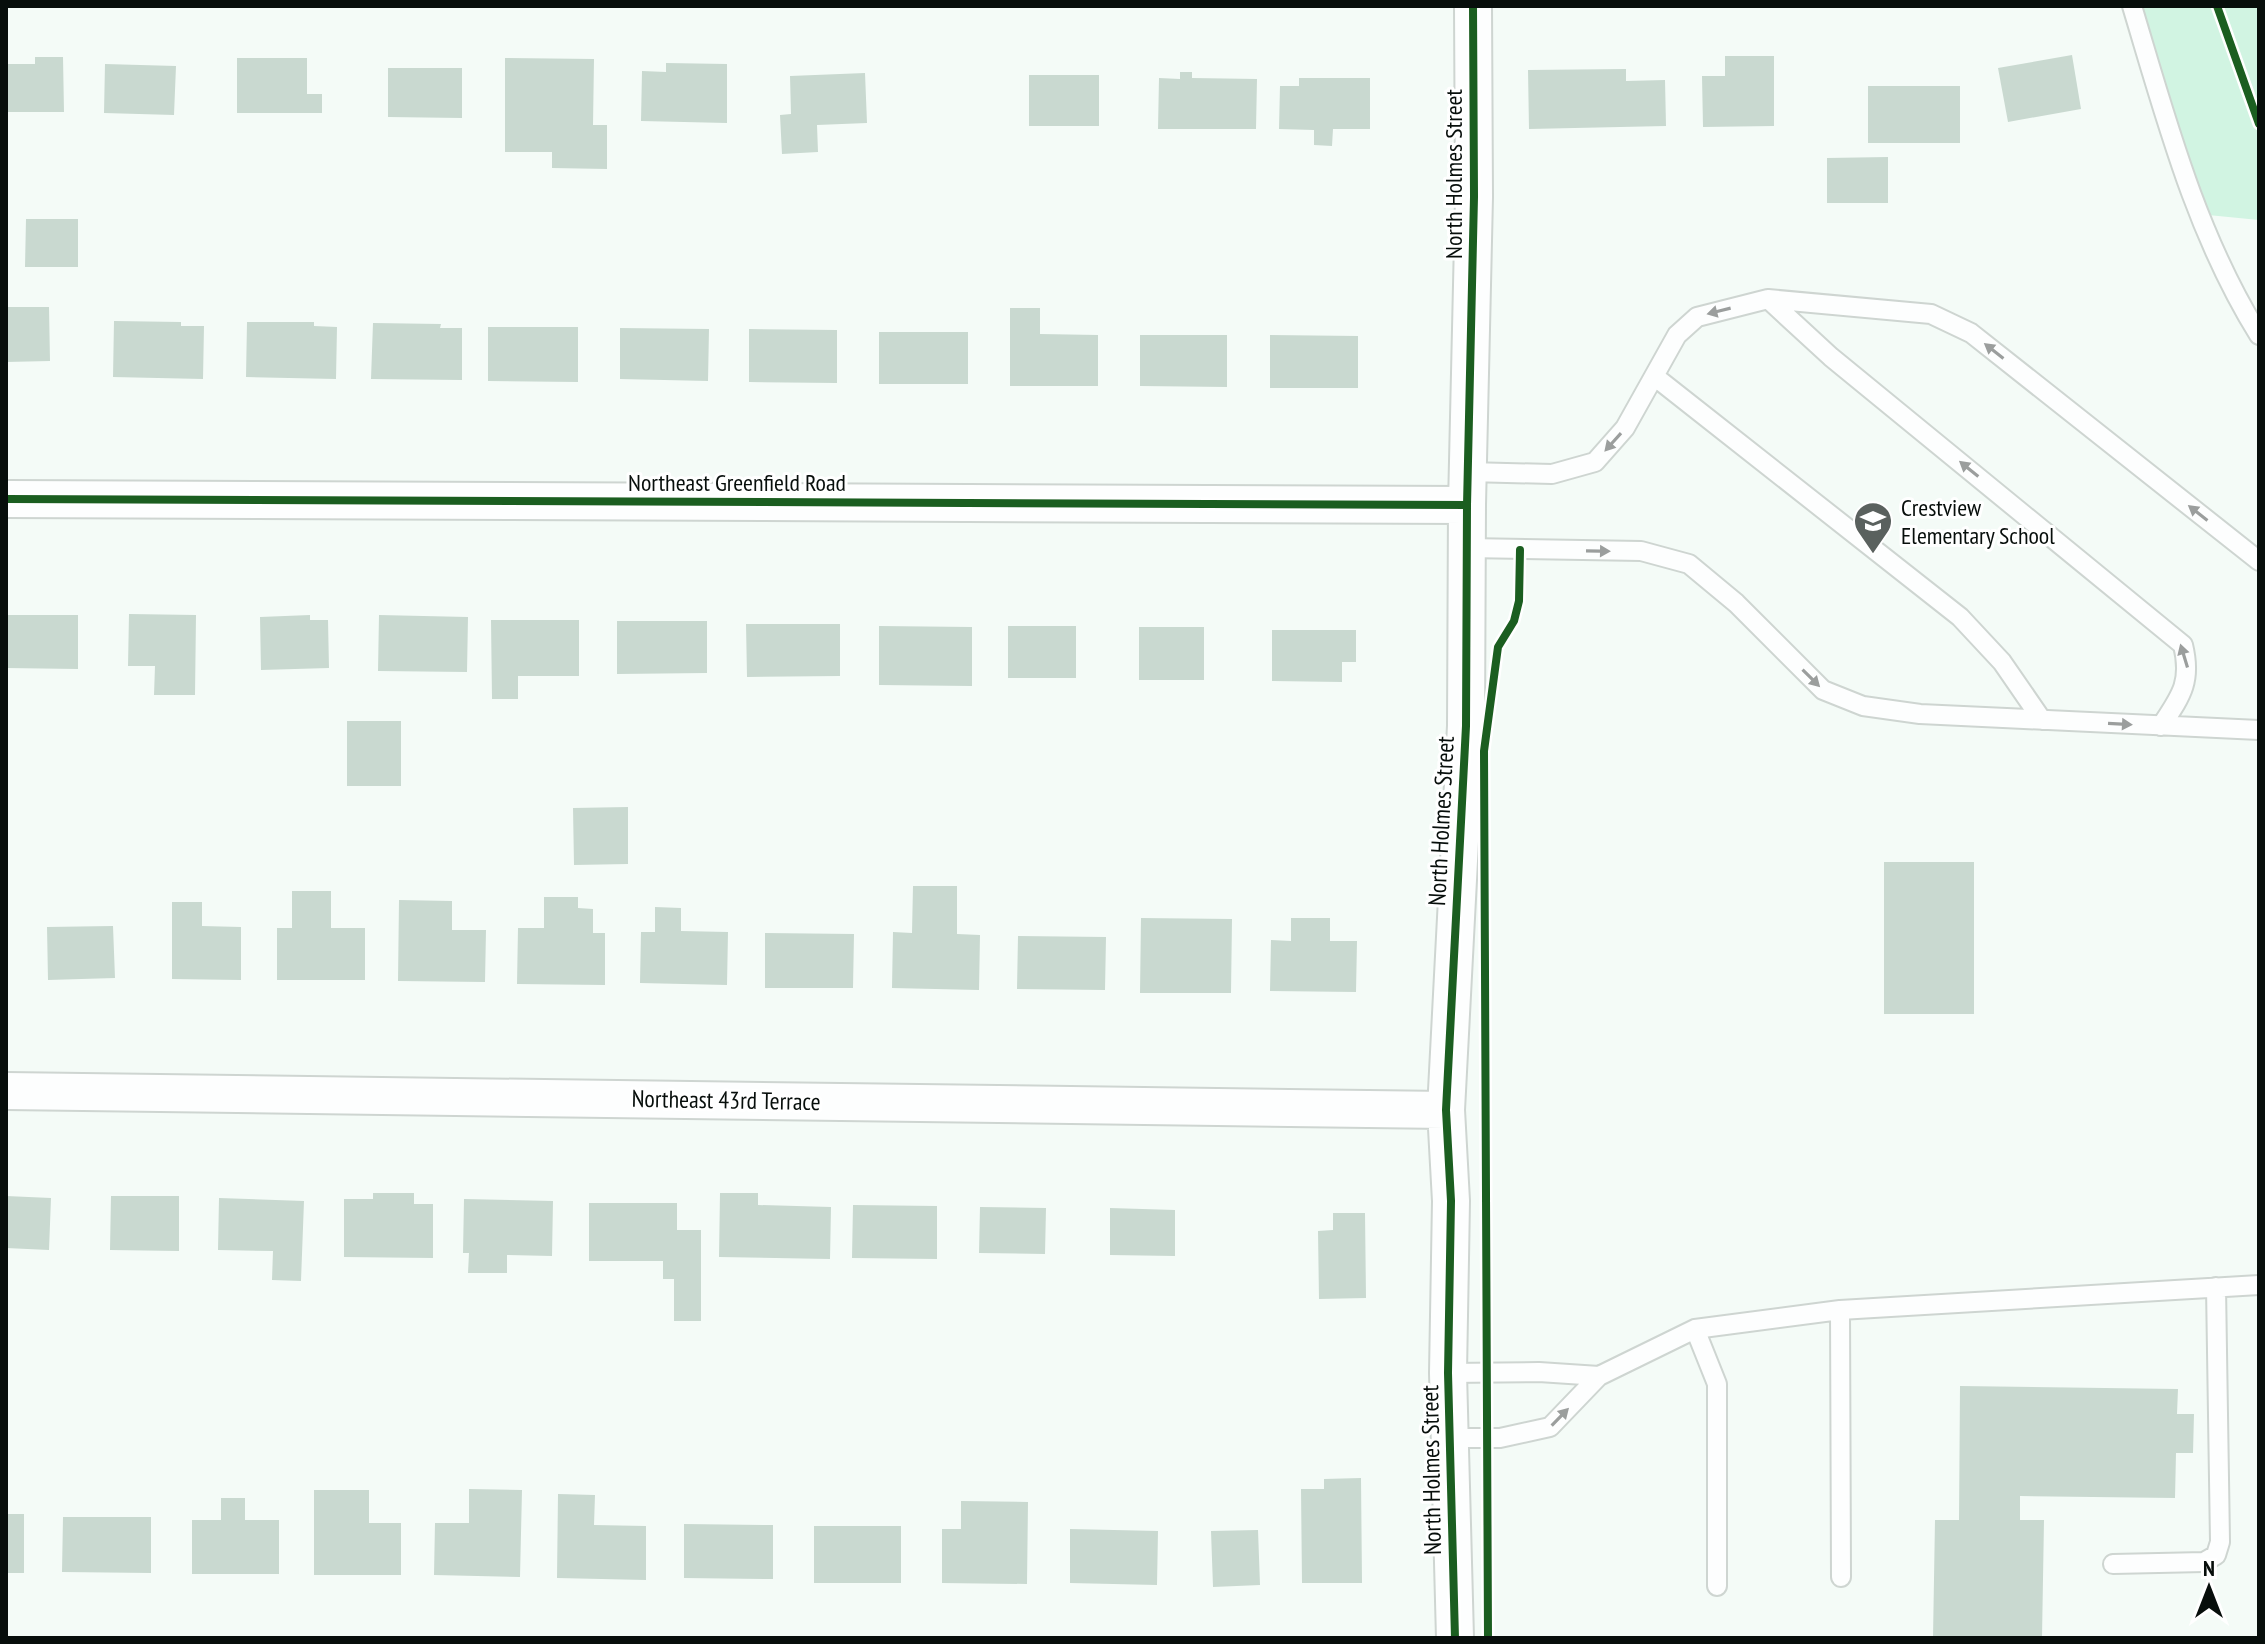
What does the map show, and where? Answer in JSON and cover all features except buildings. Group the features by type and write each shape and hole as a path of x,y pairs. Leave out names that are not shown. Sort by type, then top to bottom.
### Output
{"street":[{"name":"North Holmes Street","path":"1455,1638 1448,1373 1451,1201 1446,1110 1466,726 1474,197 1473,6"},
{"name":"Northeast Greenfield Road","path":"6,499 1468,489"},
{"name":"Northeast 43rd Terrace","path":"6,1091 1446,1110"}],"lane":[{"path":"2132,6 2198,215 2241,306 2259,335"},
{"path":"1468,489 1552,474 1595,462 1625,428 1677,335 1697,317 1768,299 1931,314 1971,333 2259,561"},
{"path":"1768,299 1831,357 2183,645 2189,668 2182,695 2161,726"},
{"path":"1654,376 1960,617 2002,662 2042,720"},
{"path":"1467,548 1641,551 1689,564 1736,603 1823,690 1863,706 1920,714 2259,730"},
{"path":"1450,1438 1500,1438 1550,1427 1599,1376 1695,1329 1840,1310 2259,1285"},
{"path":"2113,1564 2204,1562 2216,1555 2220,1542 2216,1287"},
{"path":"1840,1310 1841,1577"},
{"path":"1695,1329 1717,1384 1717,1586"},
{"path":"1448,1373 1539,1372 1599,1376"}],"green space":[{"path":"2138,6 2259,6 2259,220 2208,215"}],"cycle path":[{"path":"1455,1638 1448,1373 1451,1201 1446,1110 1466,726 1474,197 1473,6"},
{"path":"2217,6 2259,124"},
{"path":"6,499 1467,505"},
{"path":"1488,1638 1484,751 1498,647 1514,621 1519,601 1520,550"}],"place":[{"name":"Crestview Elementary School","path":"1873,555"}]}
